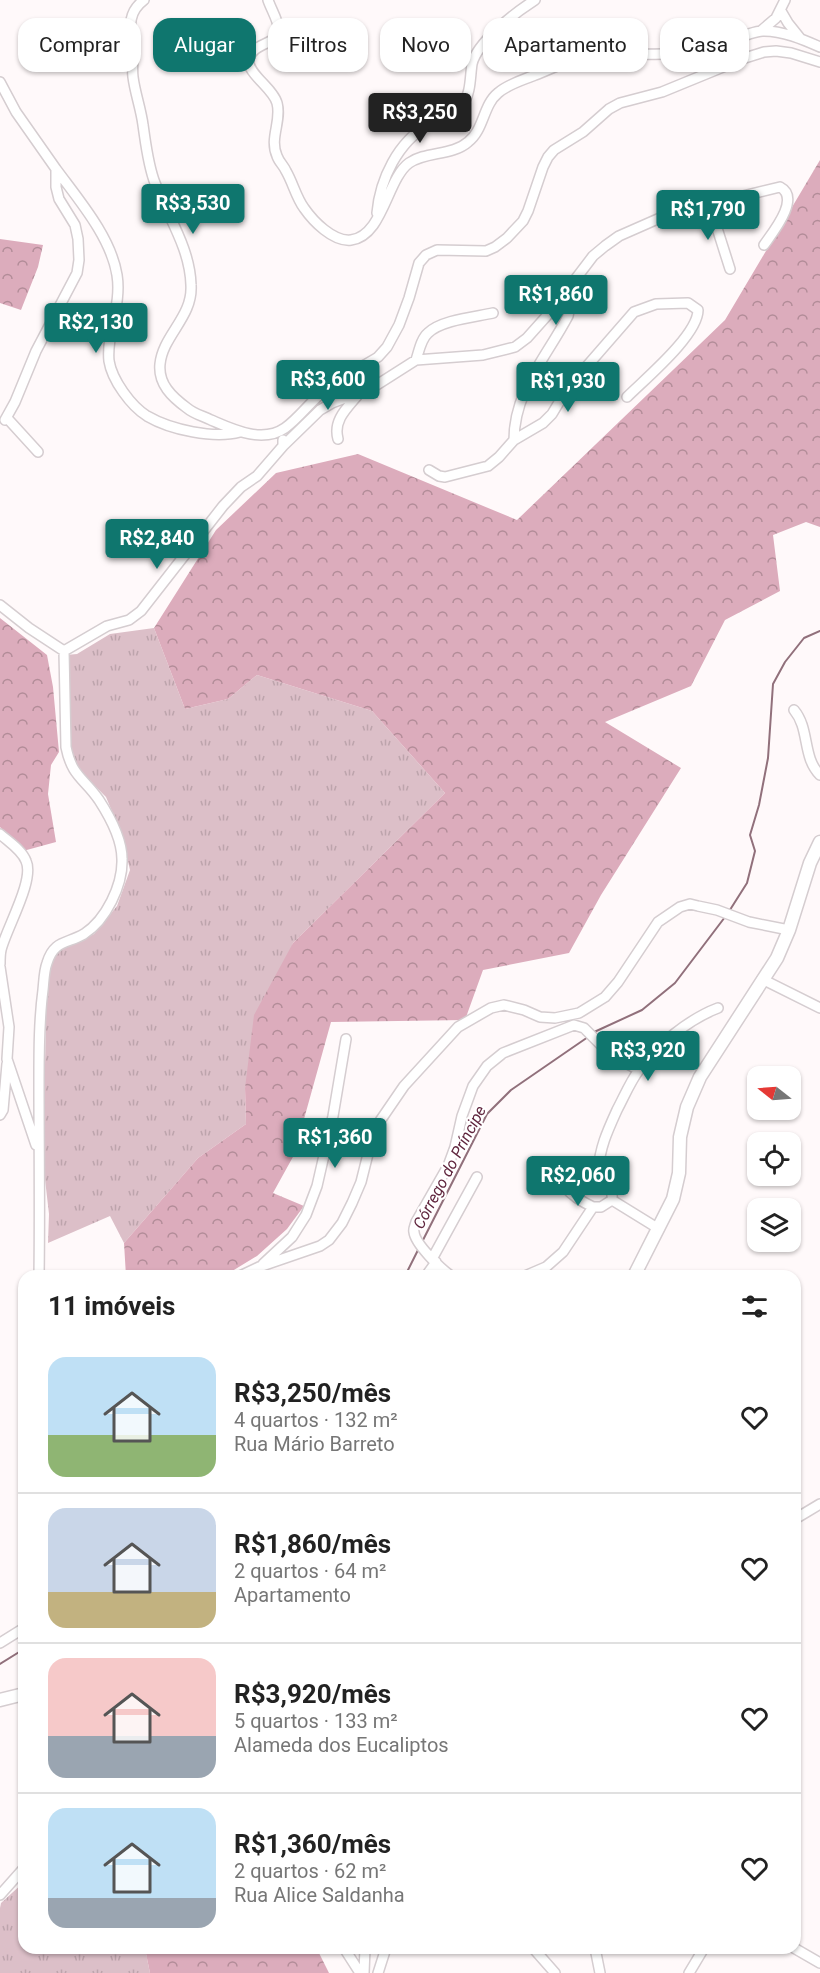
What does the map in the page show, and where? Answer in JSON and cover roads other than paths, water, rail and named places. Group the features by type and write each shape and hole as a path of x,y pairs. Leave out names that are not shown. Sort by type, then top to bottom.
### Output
{"street":[{"path":"144,0 133,11 129,26 133,52 133,76 154,183 186,255 192,285 190,304 164,348 160,364 161,378 171,396 190,411 240,432 257,434 284,429 312,400 383,352 399,325 410,297 419,263 426,255 437,250 486,251 507,238 523,221 548,157 609,109 620,103 662,92 764,52 791,53 820,62"},
{"path":"268,0 279,28 279,35 252,51 248,59 249,68 276,100 278,111 274,148 304,208 332,235 342,240 359,237 376,221 401,170 410,162 459,148 468,143 474,137 491,102 498,93 508,87 577,59 610,55 706,51 762,30 781,11 785,0"},
{"path":"376,221 386,178 400,148 413,135 455,112 463,105 467,95 472,63 477,51 485,40 535,0"},
{"path":"781,11 800,38"},
{"path":"762,30 800,38 820,47"},
{"path":"0,82 16,112 106,242 117,274 119,301 109,359 111,370 118,383 132,403 147,416 187,431 228,435 240,432"},
{"path":"38,452 3,419 77,273 78,239 75,225 59,200 56,169"},
{"path":"64,651 107,626 129,620 141,611 223,506 241,487 257,476 283,446 320,410 332,403 372,388 416,360 483,355 515,347 527,338 569,289 593,256 604,246 620,236 669,214 780,187 785,189 789,195 788,204 782,218 764,245"},
{"path":"695,207 717,228 730,269"},
{"path":"514,440 514,425 520,399 568,316 571,301 569,289"},
{"path":"429,470 445,477 488,466 514,440 543,423 552,414 567,389 634,312 656,304 688,303 694,305 698,310 698,316 682,343 627,397"},
{"path":"416,360 423,339 428,332 439,326 493,313"},
{"path":"338,439 336,431 338,422 358,394"},
{"path":"283,446 284,429"},
{"path":"0,605 64,651"},
{"path":"39,1270 39,1052 41,1004 46,964 51,952 58,944 84,934 98,922 112,898 121,873 122,857 118,835 98,800 78,777 69,760 66,747 64,651"},
{"path":"794,710 801,718 808,757 820,775"},
{"path":"0,834 17,848 28,866 22,897 2,949 0,965 9,1028 3,1110 0,1115"},
{"path":"637,1270 674,1199 679,1173 680,1137 687,1107 700,1077 777,958 789,930 810,863 820,842"},
{"path":"253,1270 320,1246 329,1240 342,1223 362,1182 370,1146 380,1121 404,1086 458,1027 491,1008 504,1005 540,1017 555,1018 579,1013 605,997 636,957 658,922 670,912 690,904 717,910 736,918 789,930"},
{"path":"762,979 820,1008"},
{"path":"598,1171 600,1152 606,1133 639,1070 662,1044 704,1013 718,1008"},
{"path":"444,1270 422,1246 414,1232 416,1222 448,1166 473,1086 487,1065 503,1053 574,1025 584,1028 612,1056 639,1070"},
{"path":"259,1267 292,1237 310,1205 317,1186 330,1127 346,1039"},
{"path":"7,1059 40,1156"},
{"path":"570,1161 588,1164 612,1186 612,1200 601,1207 593,1207 570,1192 561,1183 560,1174 563,1166 570,1161"},
{"path":"429,1270 477,1177"},
{"path":"612,1200 658,1229"},
{"path":"541,1270 563,1252 593,1207"},
{"path":"801,1515 820,1504"},
{"path":"0,1643 18,1632"},
{"path":"0,1700 18,1696"},
{"path":"0,1895 18,1875"},
{"path":"801,1953 820,1964"},
{"path":"348,1954 362,1973"},
{"path":"362,1973 364,1954"},
{"path":"378,1973 384,1954"},
{"path":"538,1954 555,1973"},
{"path":"596,1954 600,1973"},
{"path":"690,1973 701,1954"}],"waterway":[{"name":"Córrego do Príncipe","path":"728,913 747,883 755,851 750,835 759,805 768,758 773,684 785,662 804,638 820,631"},
{"name":"Córrego do Príncipe","path":"592,1033 642,1010 675,983 725,917"},
{"name":"Córrego do Príncipe","path":"422,1242 487,1114 511,1090 588,1037"},
{"name":"Córrego do Príncipe","path":"408,1270 418,1250"},
{"name":"Córrego do Príncipe","path":"0,1664 18,1653"}]}
